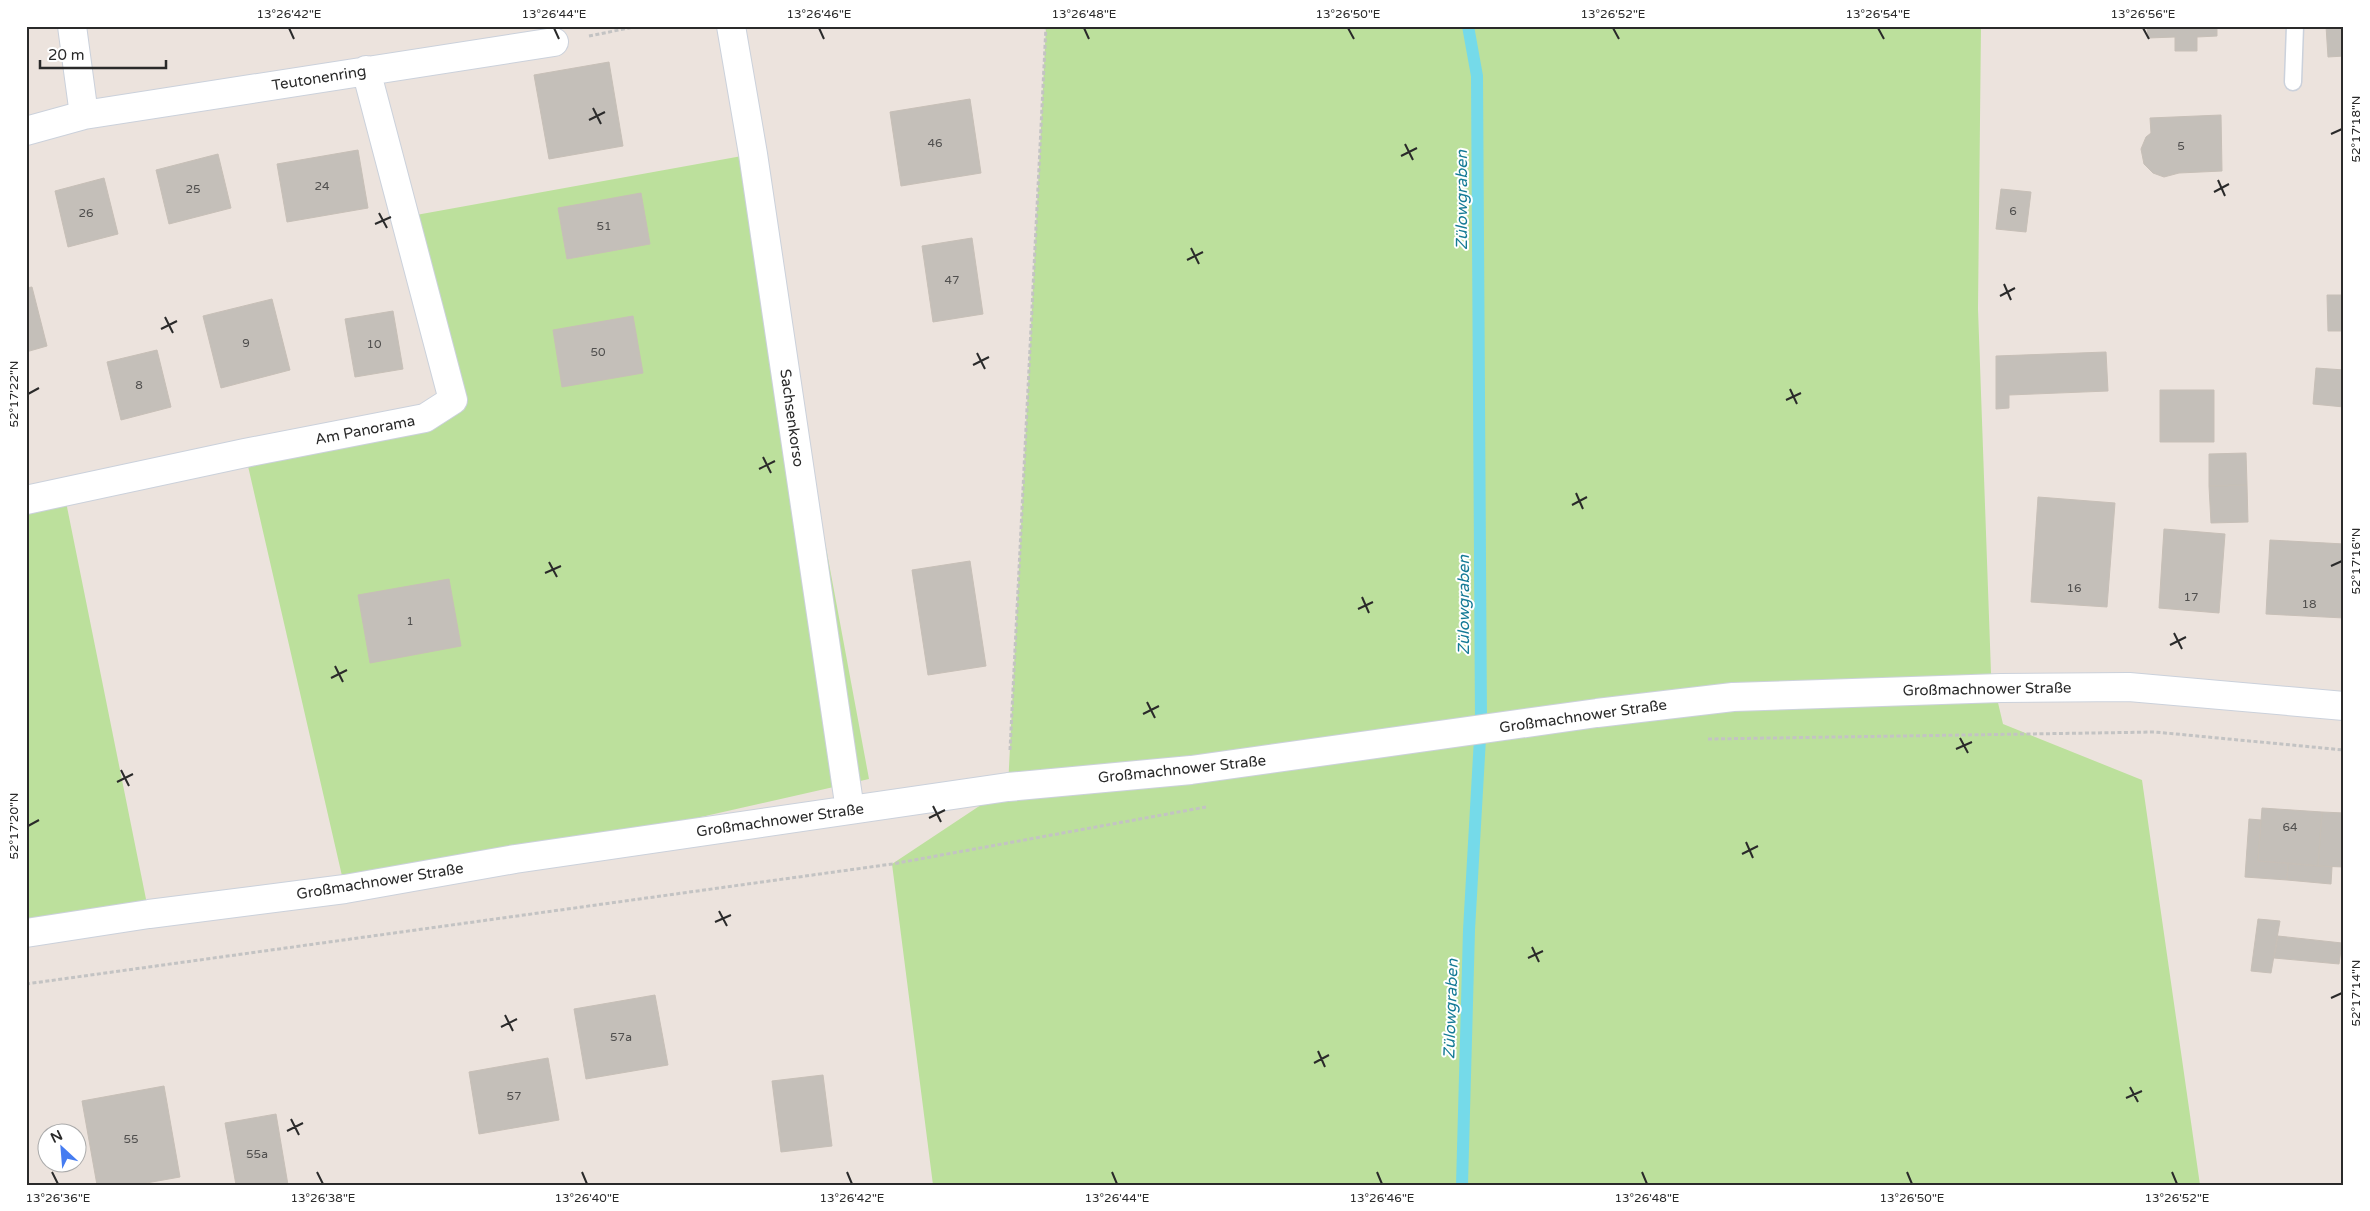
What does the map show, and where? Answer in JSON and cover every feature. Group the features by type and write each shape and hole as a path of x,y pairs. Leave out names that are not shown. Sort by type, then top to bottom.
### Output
{"street":[{"path":"72,26 84,116"},
{"name":"Sachsenkorso","path":"731,26 755,164 850,810"},
{"name":"Teutonenring","path":"26,131 84,116 366,70 554,42"},
{"name":"Am Panorama","path":"26,500 245,453 425,418 453,400 366,70"},
{"name":"Großmachnower Straße","path":"26,933 148,914 345,889 515,858 1008,787 1192,770 1598,713 1733,697 2011,688 2129,687 2344,706"}],"lane":[{"path":"2293,82 2295,26"}],"path":[{"path":"554,42 639,26"},
{"path":"1008,787 1046,26"},
{"path":"1705,739 2155,732 2344,750"},
{"path":"26,984 892,864 1206,807"}],"green space":[{"path":"1046,26 1981,26 1978,309 1991,673 2003,724 2142,780 2200,1185 933,1185 892,864 1008,787"},
{"path":"753,154 869,779 515,859 345,889 245,453 453,400 405,217"},
{"path":"64,492 149,914 26,925 26,500"}],"building":[{"path":"2147,26 2217,26 2217,36 2197,37 2197,51 2175,51 2175,37 2148,38"},
{"path":"2326,26 2344,26 2344,56 2328,57"},
{"path":"609,62 623,146 549,159 534,75"},
{"path":"970,99 981,173 901,186 890,112"},
{"path":"2221,115 2222,171 2179,173 2164,177 2153,173 2144,164 2141,149 2146,137 2151,133 2150,118"},
{"path":"358,150 368,208 287,222 277,164"},
{"path":"218,154 231,208 169,224 156,170"},
{"path":"104,178 118,234 68,247 55,191"},
{"path":"2001,189 2031,192 2026,232 1996,229"},
{"path":"641,193 650,244 567,259 558,208"},
{"path":"972,238 983,314 933,322 922,246"},
{"path":"32,287 47,346 26,352 26,288"},
{"path":"2327,295 2344,295 2344,331 2328,331"},
{"path":"272,299 290,370 221,388 203,316"},
{"path":"393,311 403,369 355,377 345,319"},
{"path":"633,316 643,373 562,387 553,330"},
{"path":"157,350 171,407 121,420 107,362"},
{"path":"2106,352 2108,391 2009,395 2009,408 1996,409 1996,356"},
{"path":"2316,368 2344,370 2344,407 2313,404"},
{"path":"2160,390 2214,390 2214,442 2160,442"},
{"path":"2246,453 2247,485 2209,486 2209,454"},
{"path":"2247,485 2248,522 2211,523 2209,486"},
{"path":"2038,497 2115,503 2107,607 2031,602"},
{"path":"2164,529 2225,534 2219,613 2159,608"},
{"path":"2270,540 2344,544 2344,618 2266,614"},
{"path":"970,561 986,666 928,675 912,570"},
{"path":"449,579 461,646 370,663 358,595"},
{"path":"2262,808 2322,812 2318,866 2258,861"},
{"path":"2322,812 2344,813 2344,867 2318,866"},
{"path":"2249,819 2261,820 2258,861 2288,863 2287,880 2245,877"},
{"path":"2288,863 2332,867 2331,884 2287,880"},
{"path":"2258,919 2280,921 2271,973 2251,971"},
{"path":"2278,936 2342,943 2339,964 2274,958"},
{"path":"655,995 668,1065 586,1079 574,1009"},
{"path":"548,1058 559,1120 479,1134 469,1072"},
{"path":"823,1075 832,1146 781,1152 772,1081"},
{"path":"164,1086 180,1177 135,1185 97,1185 88,1135 88,1124 86,1124 82,1101"},
{"path":"276,1114 288,1185 236,1185 225,1123"}],"waterway":[{"name":"Zülowgraben","path":"1462,1185 1469,930 1481,721 1477,76 1468,26"}]}
